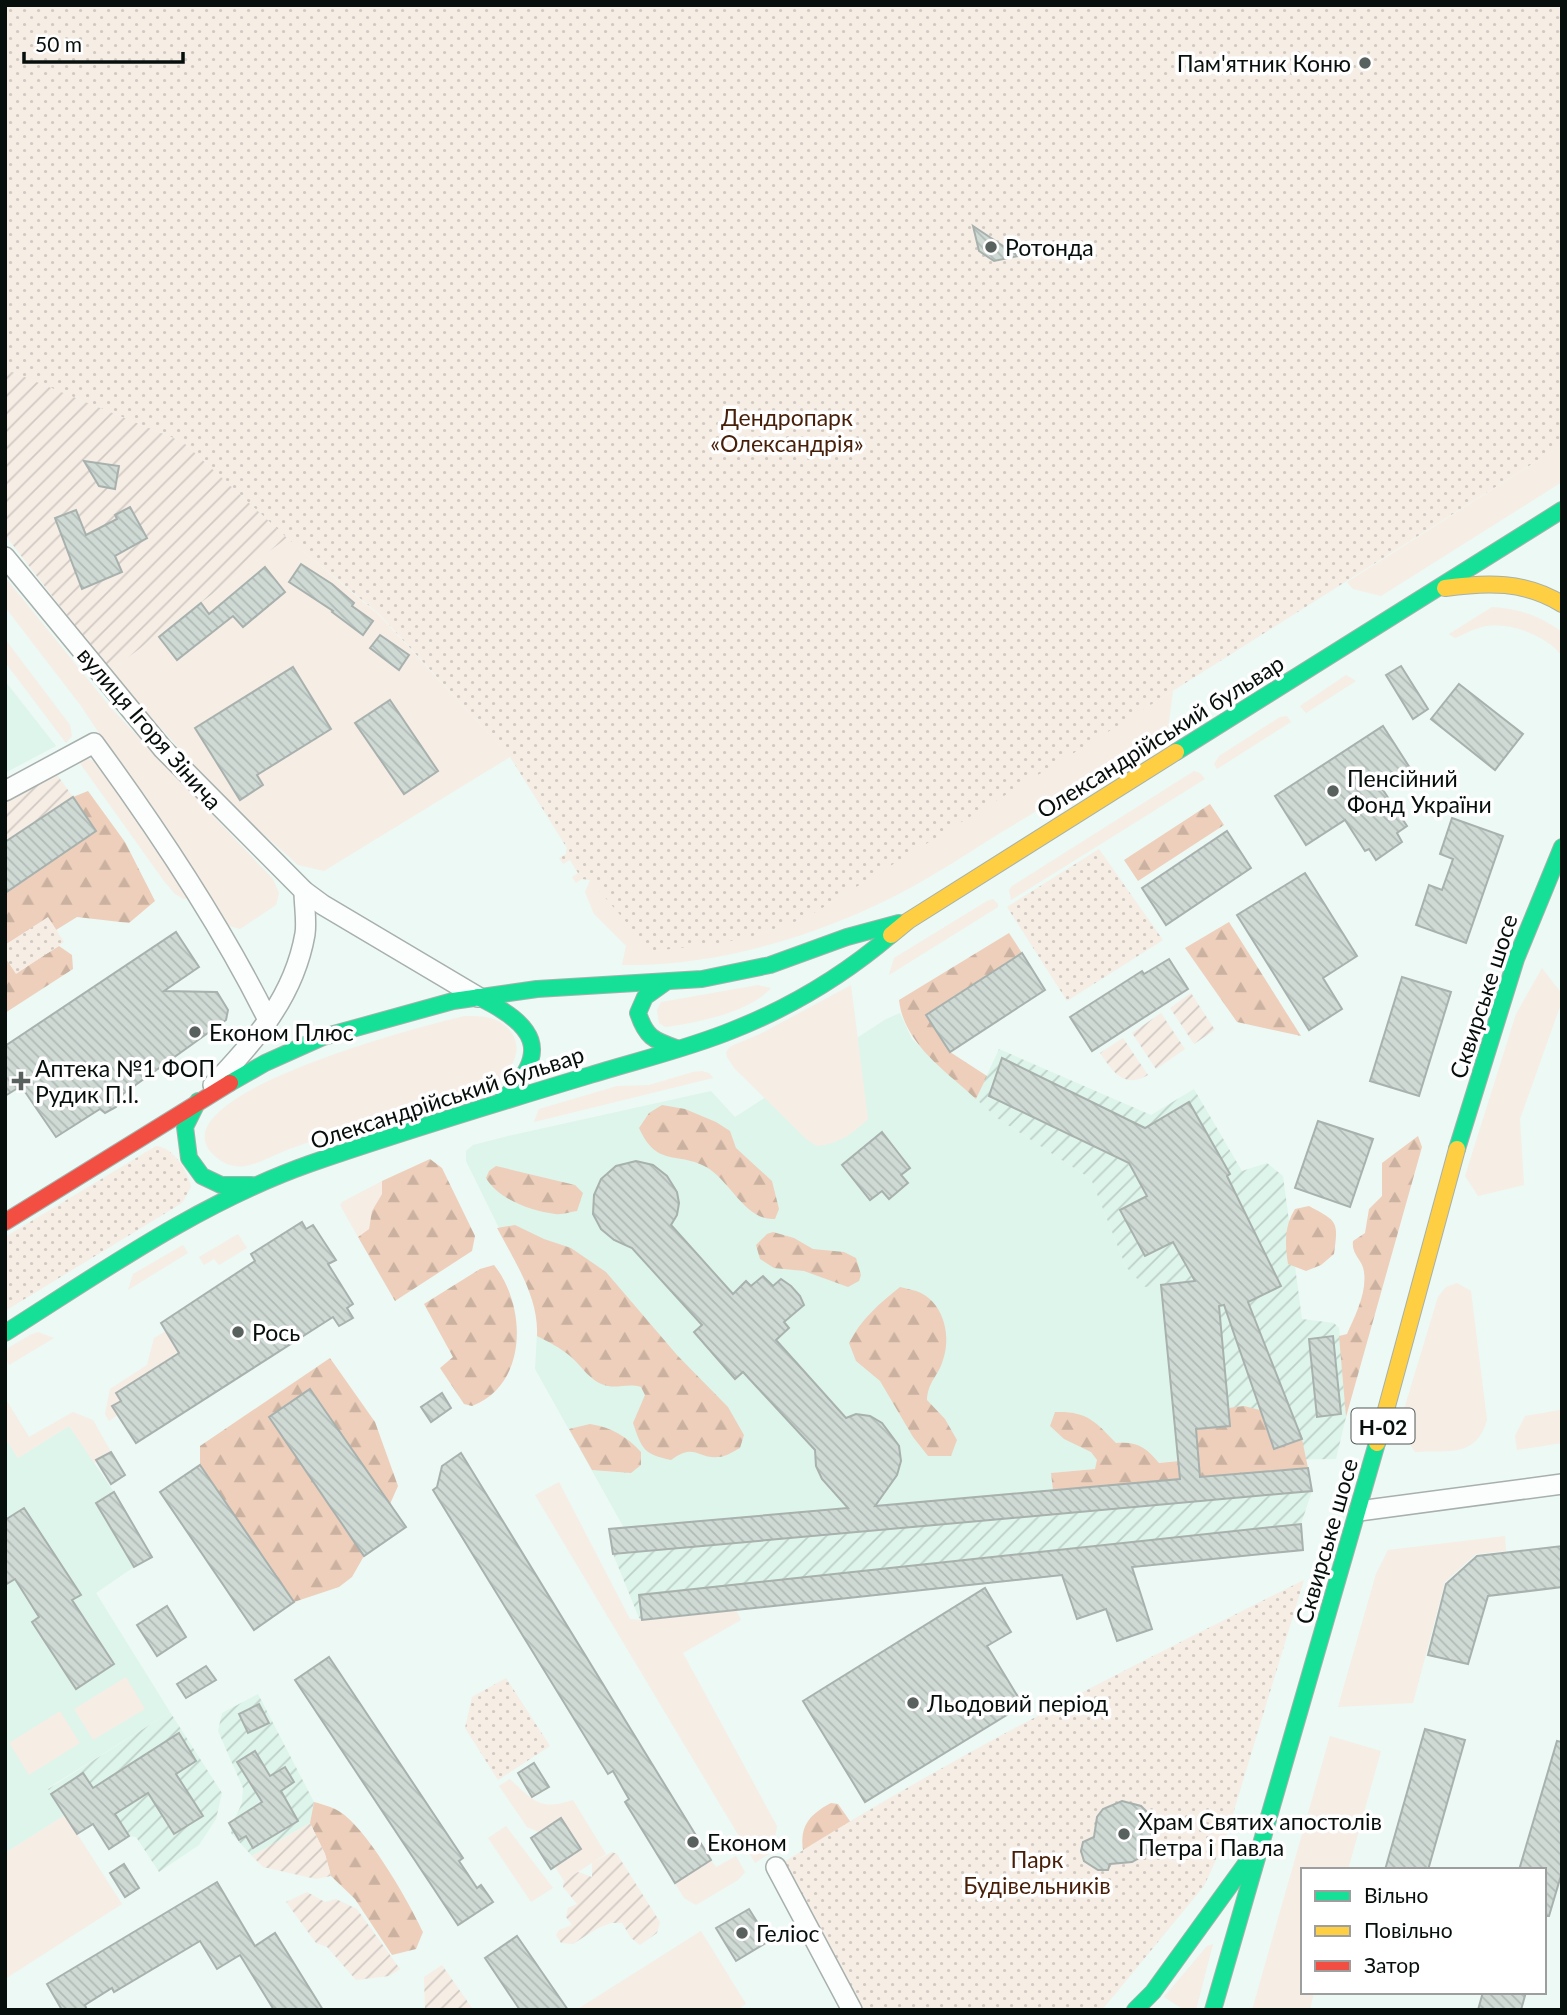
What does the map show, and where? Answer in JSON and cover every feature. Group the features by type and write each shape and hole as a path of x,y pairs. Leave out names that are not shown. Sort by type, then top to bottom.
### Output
{"main road":[{"name":"Олександрійський бульвар","path":"5,1333 189,1217 254,1185 309,1164 731,1031 789,1005 860,961 908,921 1562,510"},
{"name":"Олександрійський бульвар","path":"1436,590 1469,584 1514,584 1549,595 1562,604"},
{"name":"Сквирське шосе","path":"1213,2010 1359,1511 1449,1178 1490,1039 1516,959 1562,847"},
{"name":"Олександрійський бульвар","path":"5,1222 198,1101 265,1063 323,1037 453,1001 478,997 537,989 702,979 770,965 847,937 908,921"},
{"path":"666,982 645,997 638,1013 643,1028 654,1040 676,1048"},
{"path":"478,997 508,1012 520,1022 528,1035 533,1052 530,1068 517,1087 497,1104"},
{"path":"198,1101 185,1127 189,1158 202,1176 221,1185 254,1185"},
{"path":"1135,2010 1153,1992 1259,1846"}],"street":[{"name":"вулиця Ігоря Зінича","path":"5,556 163,750 304,891 478,997"},
{"path":"5,791 94,743 159,838 240,967 268,1020"},
{"path":"198,1101 253,1043 292,979 305,932 304,891"},
{"path":"1359,1511 1562,1484"},
{"path":"776,1867 852,2010"}],"shaded area":[{"path":"5,681 56,746 5,773"},
{"path":"900,1013 912,1039 997,1118 1091,1179 1126,1267 1161,1285 1178,1461 1052,1473 1053,1490 624,1528 535,1369 538,1316 525,1281 466,1161 466,1151 473,1145 508,1136 711,1091 735,1117 886,1019"},
{"path":"999,1049 1151,1115 1194,1089 1242,1171 1267,1163 1283,1176 1302,1319 1334,1323 1339,1328 1346,1417 1336,1459 1178,1461 1161,1285 1145,1287 1126,1267 1091,1179 997,1118 976,1099"},
{"path":"69,1426 114,1492 97,1503 134,1567 96,1593 170,1712 48,1788 65,1815 5,1853 5,1438 18,1458"},
{"path":"1308,1468 1312,1491 1301,1524 1303,1550 642,1620 613,1554 609,1529"},
{"path":"258,1694 314,1802 310,1823 252,1856 231,1833 242,1803 243,1788 218,1731 222,1713"},
{"path":"170,1712 222,1793 216,1819 199,1845 159,1872 136,1837 129,1836 109,1849 93,1824 77,1834 48,1789"}],"green space":[{"name":"Дендропарк «Олександрія»","path":"5,5 1562,5 1562,445 1103,735 806,918 750,937 710,945 651,951 590,880 582,879 576,883 572,877 578,873 570,860 563,864 559,858 566,854 567,848 510,757 379,614 287,538 183,442 5,369"},
{"path":"5,369 183,442 287,538 110,671 5,535"},
{"path":"1562,445 1562,482 1381,596 1353,589 1347,582"},
{"path":"287,538 379,615 510,757 324,871 298,865 225,800 110,671"},
{"path":"5,577 112,709 273,879 279,893 276,905 240,929 226,925 81,706 5,607"},
{"path":"1492,607 1528,614 1562,632 1562,656 1548,642 1517,628 1496,625 1482,627 1455,638 1449,634"},
{"path":"5,639 70,725 72,736 66,743 5,662"},
{"path":"1346,675 1356,681 1306,713 1300,706"},
{"path":"1173,691 1168,729 934,874 843,920 733,954 659,964 622,965 626,946 594,914 585,892 590,880 582,879 566,854 567,848 560,836 573,827 750,937 806,918"},
{"path":"1287,716 1291,722 1217,769 1214,764 1219,756 1280,717"},
{"path":"83,756 100,764 169,864 188,898 184,899 175,894 164,881 77,759"},
{"path":"1194,771 1205,779 1011,900 1009,890 1012,886"},
{"path":"55,772 73,797 5,842 5,798"},
{"path":"88,791 125,842 155,901 129,923 77,917 56,930 48,918 5,945 5,893 96,831 73,797"},
{"path":"1210,804 1224,825 1138,881 1124,860"},
{"path":"1099,849 1163,940 1067,1001 1007,907"},
{"path":"993,899 998,907 889,975 894,958"},
{"path":"48,917 64,942 16,974 5,957 5,945"},
{"path":"1229,922 1301,1036 1237,1022 1185,948"},
{"path":"1009,933 1022,953 926,1015 950,1052 987,1076 976,1099 928,1056 909,1030 899,1000"},
{"path":"59,946 72,955 73,969 5,1013 5,957 16,973"},
{"path":"1542,968 1562,994 1562,1001 1520,1119 1524,1185 1478,1196 1465,1176 1516,1014"},
{"path":"758,985 771,988 750,1004 736,1010 678,1025 665,1027 659,1023 657,1010 661,1002"},
{"path":"851,985 868,1119 845,1137 817,1146 806,1139 734,1068 726,1052 731,1046 760,1034"},
{"path":"1191,993 1215,1030 1194,1044 1170,1008"},
{"path":"1161,1013 1185,1049 1156,1069 1132,1033"},
{"path":"465,1016 494,1019 513,1036 516,1053 513,1061 502,1077 493,1083 289,1149 251,1165 234,1166 216,1157 205,1134 220,1111 255,1088 353,1048"},
{"path":"1123,1038 1148,1075 1140,1079 1126,1079 1115,1072 1100,1053"},
{"path":"702,1071 713,1078 534,1122 539,1109 617,1086 649,1085"},
{"path":"662,1105 685,1109 730,1131 736,1148 772,1181 779,1209 775,1219 755,1214 706,1167 660,1154 653,1149 639,1128 649,1113"},
{"path":"1418,1136 1422,1147 1346,1417 1339,1336 1347,1334 1364,1288 1363,1268 1354,1250 1353,1241 1365,1233 1369,1209 1382,1196 1382,1163"},
{"path":"156,1146 174,1155 186,1174 191,1187 182,1203 5,1311 5,1237"},
{"path":"430,1159 442,1168 475,1236 472,1251 395,1301 358,1237 369,1229 372,1211 382,1194 382,1181"},
{"path":"496,1166 575,1185 583,1193 577,1211 560,1214 546,1212 507,1198 486,1178 489,1171"},
{"path":"382,1181 382,1194 372,1211 369,1229 358,1237 340,1205"},
{"path":"1309,1206 1331,1219 1336,1235 1334,1254 1321,1265 1306,1271 1288,1264 1286,1236 1295,1209"},
{"path":"515,1225 571,1248 606,1272 677,1355 728,1407 744,1435 740,1448 721,1457 686,1452 671,1460 649,1453 642,1445 633,1423 645,1395 641,1387 602,1384 566,1353 537,1336 537,1322 530,1294 497,1228"},
{"path":"773,1232 794,1238 813,1249 844,1252 856,1258 861,1275 859,1281 848,1287 804,1271 774,1268 760,1259 756,1245"},
{"path":"238,1234 247,1248 219,1265 214,1259 204,1265 199,1257"},
{"path":"183,1245 188,1253 128,1290 133,1274"},
{"path":"494,1265 505,1282 512,1301 516,1343 512,1363 504,1381 490,1396 472,1406 464,1404 440,1368 453,1357 424,1304 480,1269"},
{"path":"1457,1283 1471,1291 1487,1420 1476,1441 1460,1450 1415,1452 1405,1436 1402,1416 1438,1297 1446,1287"},
{"path":"900,1287 929,1298 936,1305 944,1323 945,1351 941,1366 929,1388 927,1400 945,1419 957,1440 951,1456 928,1456 913,1437 880,1381 856,1361 849,1343 865,1319"},
{"path":"166,1331 200,1339 116,1393 121,1401 113,1406 118,1415 109,1421 105,1414 110,1389 147,1365 154,1338"},
{"path":"38,1332 54,1338 9,1365 6,1357 8,1348"},
{"path":"330,1358 375,1422 398,1486 390,1504 406,1527 364,1556 352,1577 339,1587 294,1602 200,1465 200,1446"},
{"path":"5,1398 29,1437 73,1412 93,1420 111,1452 94,1463 69,1426 18,1458 5,1438"},
{"path":"1244,1406 1260,1410 1274,1449 1302,1439 1308,1468 1053,1490 1051,1473 1095,1469 1097,1460 1091,1452 1064,1439 1050,1426 1055,1412 1075,1413 1090,1419 1116,1443 1140,1446 1159,1463 1199,1459 1196,1429 1230,1426 1228,1408"},
{"path":"1560,1410 1562,1443 1517,1450 1515,1436 1525,1416"},
{"path":"590,1424 611,1430 630,1441 641,1452 641,1465 631,1473 592,1470 569,1429"},
{"path":"559,1482 630,1619 736,1610 741,1620 683,1653 777,1826 773,1851 755,1863 535,1495"},
{"path":"1505,1536 1506,1551 1476,1554 1445,1582 1413,1703 1338,1707 1376,1574 1388,1550"},
{"name":"Парк Будівельників","path":"1304,1580 1225,1840 1204,1886 1102,2010 852,2010 776,1867 971,1752 1103,1681"},
{"path":"126,1677 145,1709 93,1740 74,1709"},
{"path":"506,1678 550,1746 498,1780 465,1728 472,1697"},
{"path":"60,1711 80,1743 29,1775 9,1743"},
{"path":"1330,1736 1381,1751 1349,1868 1301,1868 1301,1994 1314,1994 1310,2010 1252,2010"},
{"path":"510,1779 525,1793 544,1804 573,1800 606,1854 564,1881 555,1867 581,1849 561,1819 539,1832 527,1827 499,1786"},
{"path":"314,1802 333,1808 347,1817 372,1846 397,1883 423,1932 416,1949 392,1955 355,1899 331,1876 325,1854 310,1823"},
{"path":"831,1803 838,1804 852,1824 804,1855 802,1837 807,1823 816,1812"},
{"path":"65,1815 122,1904 5,1979 5,1853"},
{"path":"310,1823 325,1854 331,1876 316,1879 263,1867 252,1856"},
{"path":"506,1826 553,1888 531,1902 488,1838"},
{"path":"612,1852 617,1854 660,1922 657,1933 640,1945 631,1938 622,1923 611,1923 573,1944 561,1943 556,1935 559,1930 572,1925 566,1917 568,1908 577,1904 563,1887 564,1881 578,1872 592,1877 592,1863"},
{"path":"736,1856 745,1872 738,1880 696,1905 684,1898 675,1883 711,1860 716,1867"},
{"path":"307,1892 325,1902 336,1899 357,1909 400,1969 389,1976 356,1980 327,1947 316,1943 286,1902"},
{"path":"701,1931 746,2004 737,2010 576,2010"},
{"path":"1213,1944 1196,2010 1184,2010 1164,1997 1207,1946"},
{"path":"442,1965 473,2010 425,2010 424,1977"}],"building":[{"name":"Ротонда","path":"973,226 1018,256 994,261 979,251"},
{"path":"84,461 119,466 115,489 99,486"},
{"path":"130,507 147,538 115,556 122,572 82,589 55,518 76,510 86,535 117,519 115,515"},
{"path":"301,564 332,584 354,603 352,606 373,621 363,635 289,582"},
{"path":"265,567 285,592 243,627 233,616 177,660 159,637 201,603 209,614"},
{"path":"380,635 409,655 399,670 370,648"},
{"path":"1401,666 1428,709 1413,719 1386,675"},
{"path":"293,667 331,729 257,775 263,785 240,800 195,728"},
{"path":"1459,684 1523,734 1495,770 1431,719"},
{"path":"390,700 438,771 404,794 355,723"},
{"name":"Пенсійний Фонд України","path":"1383,726 1410,768 1381,787 1407,826 1397,833 1402,842 1376,860 1369,849 1365,851 1345,820 1306,845 1275,796"},
{"path":"73,797 96,831 5,893 5,842"},
{"path":"1452,818 1503,836 1466,943 1416,925 1429,885 1442,890 1453,859 1440,854"},
{"path":"1227,831 1251,868 1166,925 1142,888"},
{"path":"1305,873 1357,956 1323,978 1342,1009 1309,1030 1237,915"},
{"path":"176,932 199,967 164,991 217,992 228,1010 226,1020 123,1094 116,1107 105,1113 100,1109 56,1137 21,1086 5,1096 5,1046"},
{"path":"1022,953 1045,990 950,1052 926,1015"},
{"path":"1169,959 1188,989 1092,1051 1070,1017 1142,971 1144,974"},
{"path":"1402,977 1451,992 1419,1096 1370,1081"},
{"path":"1002,1058 1145,1128 1189,1102 1230,1174 1227,1176 1281,1286 1248,1302 1302,1439 1274,1449 1224,1305 1219,1306 1230,1426 1196,1429 1200,1477 1308,1468 1312,1491 613,1554 609,1529 848,1508 822,1479 816,1466 815,1450 743,1372 735,1379 694,1332 702,1325 632,1248 614,1240 601,1229 593,1214 594,1195 601,1179 616,1166 636,1161 653,1165 667,1176 677,1192 679,1203 677,1215 671,1225 733,1294 746,1281 751,1286 763,1276 773,1286 781,1279 800,1296 804,1305 784,1322 789,1328 776,1340 846,1418 856,1414 870,1416 882,1423 899,1446 901,1461 897,1475 875,1506 1180,1479 1161,1285 1195,1281 1173,1242 1145,1256 1120,1210 1147,1196 1129,1163 989,1096"},
{"path":"1318,1121 1373,1139 1350,1207 1295,1188"},
{"path":"882,1132 910,1168 901,1175 908,1183 889,1199 882,1191 870,1200 842,1165"},
{"name":"Рось","path":"302,1222 306,1229 313,1225 336,1260 328,1264 353,1304 347,1308 353,1318 339,1326 333,1317 136,1443 112,1406 121,1401 116,1393 179,1353 161,1323 255,1261 251,1254"},
{"path":"1333,1336 1341,1414 1317,1417 1309,1339"},
{"path":"310,1389 406,1527 364,1556 269,1417"},
{"path":"442,1393 451,1408 431,1422 421,1407"},
{"path":"111,1452 125,1475 111,1484 96,1460"},
{"path":"461,1453 711,1860 675,1883 625,1802 629,1799 613,1771 608,1774 433,1490 437,1487 442,1466"},
{"path":"200,1465 294,1602 254,1630 160,1492"},
{"path":"114,1492 152,1557 134,1567 96,1503"},
{"path":"24,1508 81,1595 72,1600 114,1664 76,1689 32,1622 39,1617 15,1579 5,1585 5,1520"},
{"path":"1301,1524 1303,1550 1132,1567 1152,1629 1117,1641 1106,1609 1077,1619 1062,1575 642,1620 639,1595"},
{"path":"1562,1546 1562,1587 1488,1596 1468,1664 1428,1655 1446,1584 1477,1556"},
{"name":"Льодовий період","path":"985,1588 1011,1632 987,1646 1023,1705 865,1802 803,1701"},
{"path":"167,1606 186,1637 157,1656 137,1625"},
{"path":"329,1657 463,1858 459,1861 477,1888 481,1885 493,1902 458,1925 295,1680"},
{"path":"206,1666 216,1680 186,1698 177,1684"},
{"path":"259,1704 269,1723 248,1733 239,1714"},
{"path":"1425,1729 1465,1740 1429,1868 1386,1868"},
{"path":"179,1733 196,1761 176,1774 203,1816 174,1834 148,1793 115,1814 129,1836 109,1849 93,1824 77,1834 51,1794 83,1773 93,1788"},
{"path":"1557,1741 1562,1742 1562,1872 1549,1916 1546,1916 1546,1868 1520,1868"},
{"path":"255,1751 270,1776 285,1767 294,1782 281,1791 298,1821 253,1848 246,1836 239,1840 229,1823 262,1802 237,1762"},
{"path":"534,1763 549,1787 532,1797 518,1773"},
{"name":"Храм Святих апостолів Петра і Павла","path":"1122,1801 1141,1806 1148,1813 1153,1821 1153,1841 1149,1851 1132,1862 1110,1864 1108,1870 1098,1870 1084,1861 1081,1851 1083,1842 1094,1837 1097,1817 1103,1809"},
{"path":"561,1818 581,1849 551,1869 531,1838"},
{"path":"124,1864 139,1888 125,1897 110,1873"},
{"path":"217,1882 255,1946 275,1933 323,2010 274,2010 240,1955 217,1969 200,1941 114,1992 112,1988 85,2005 87,2010 62,2010 47,1984"},
{"name":"Геліос","path":"749,1909 769,1941 736,1961 716,1928"},
{"path":"517,1936 568,2010 520,2010 485,1958"},
{"path":"1482,1994 1525,1994 1521,2010 1478,2010"}],"traffic: fast":[{"path":"1176,752 1562,510"},
{"path":"1457,1149 1516,959 1562,847"},
{"path":"230,1083 265,1063 323,1037 453,1001 537,989 702,979 770,965 847,937 899,923"},
{"path":"5,1333 152,1240 268,1180 413,1129 679,1049 733,1030 816,989 891,935"},
{"path":"666,982 645,997 638,1013 647,1033 661,1043 676,1048"},
{"path":"478,997 513,1018 530,1040 532,1053 528,1067 502,1100"},
{"path":"198,1101 185,1127 189,1158 202,1176 221,1185 251,1185"},
{"path":"1213,2010 1377,1443"},
{"path":"1135,2010 1153,1992 1255,1851"}],"traffic: slow":[{"path":"1445,588 1491,584 1520,587 1548,596 1562,604"},
{"path":"891,935 908,921 1176,752"},
{"path":"1377,1443 1457,1149"}],"traffic: jam":[{"path":"5,1222 230,1083"}],"place":[{"name":"Пам'ятник Коню","path":"1365,63"},
{"name":"Ротонда","path":"991,247"},
{"name":"Пенсійний Фонд України","path":"1333,791"},
{"name":"Економ Плюс","path":"195,1032"},
{"name":"Аптека №1 ФОП Рудик П.І.","path":"21,1081"},
{"name":"Рось","path":"238,1332"},
{"name":"Льодовий період","path":"913,1703"},
{"name":"Храм Святих апостолів Петра і Павла","path":"1124,1834"},
{"name":"Економ","path":"693,1842"},
{"name":"Геліос","path":"742,1933"}]}
